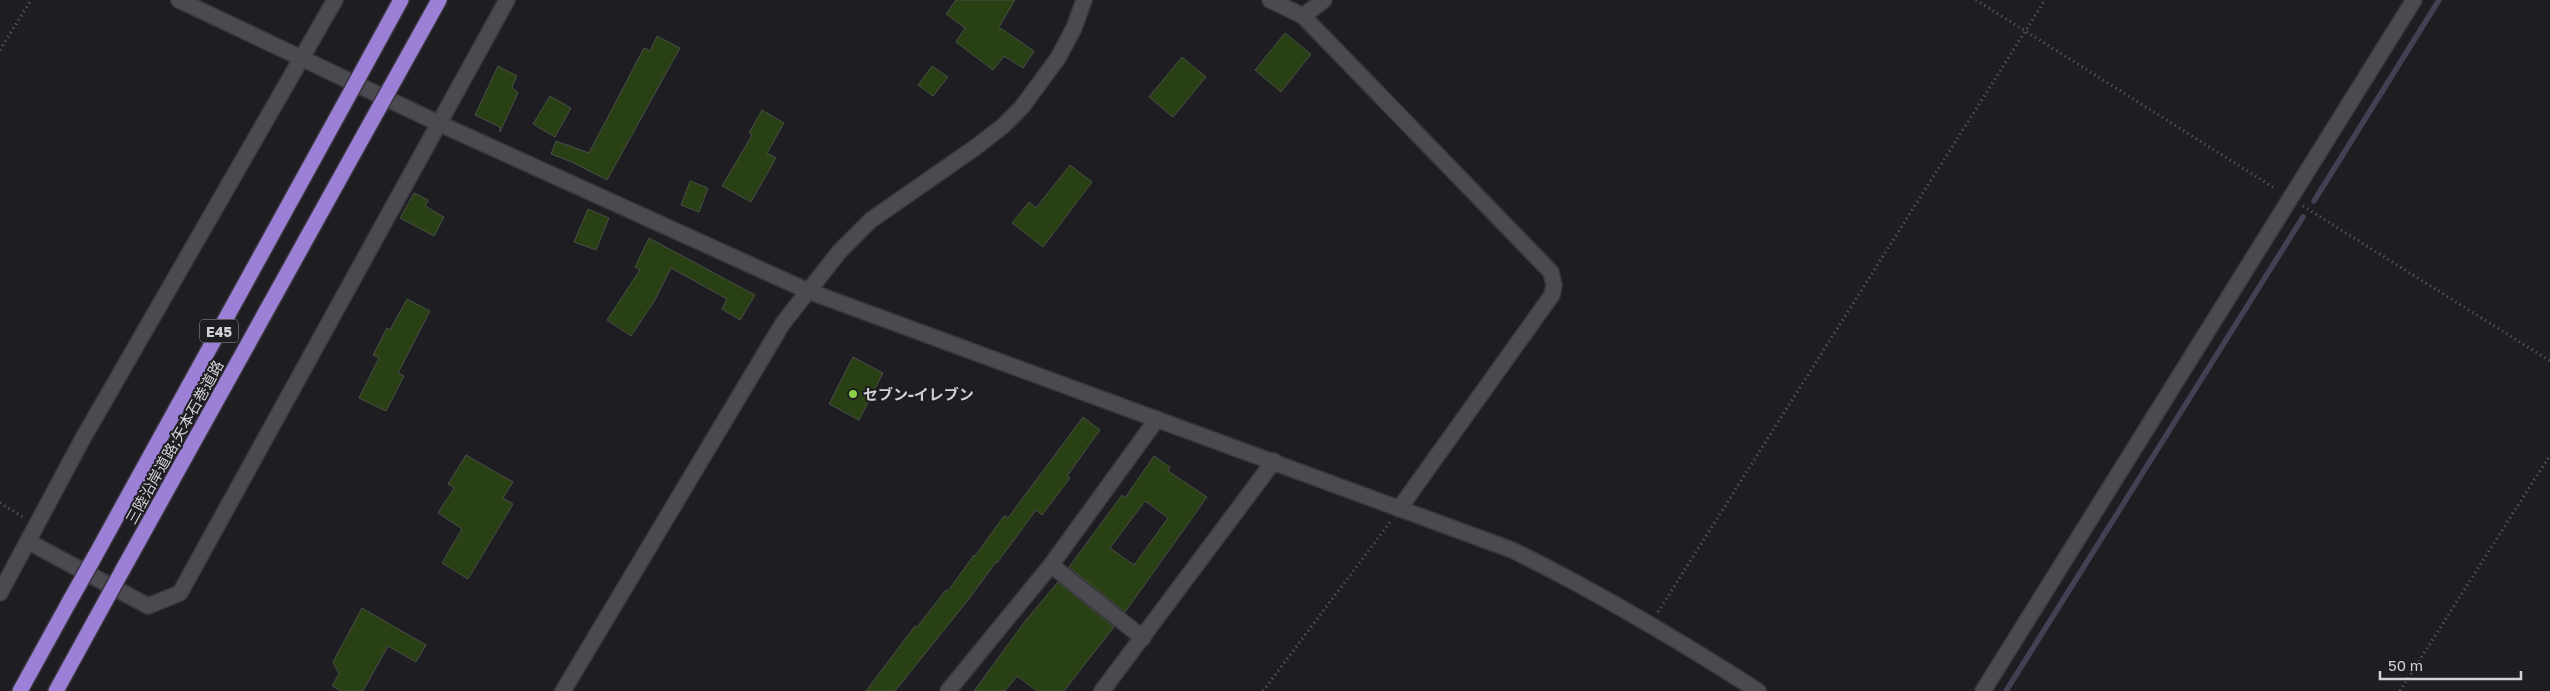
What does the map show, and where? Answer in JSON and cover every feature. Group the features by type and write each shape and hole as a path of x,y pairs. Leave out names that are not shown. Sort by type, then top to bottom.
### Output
{"highway":[{"name":"三陸沿岸道路;矢本石巻道路","path":"20,691 401,0"},
{"name":"三陸沿岸道路;矢本石巻道路","path":"56,691 439,0"}],"street":[{"path":"179,0 438,123 808,291 1512,550 1583,585 1651,624 1758,691"},
{"path":"323,0 326,15"},
{"path":"0,593 82,440 335,0"},
{"path":"29,542 148,606 180,593 507,0"},
{"path":"562,691 783,323 844,246 871,220 976,147 1003,126 1022,107 1058,58 1074,28 1084,0"},
{"path":"1270,0 1303,16 1551,272 1554,285 1552,295 1400,509"},
{"path":"1303,16 1324,0"},
{"path":"1983,691 2289,197 2414,0"},
{"path":"948,691 1051,565 1157,419"},
{"path":"1102,691 1274,461"},
{"path":"1051,565 1143,638"}],"path":[{"path":"0,50 31,0"},
{"path":"1976,0 2550,361"},
{"path":"1651,624 2045,0"},
{"path":"2400,691 2550,455"},
{"path":"0,503 37,525"},
{"path":"1262,691 1400,509"}],"building":[{"path":"956,0 1015,0 999,27 1034,51 1023,68 1004,56 993,70 956,42 965,28 946,14"},
{"path":"1285,33 1311,54 1281,92 1255,70"},
{"path":"657,36 680,48 607,180 572,162 551,154 556,141 589,153 644,48 650,51"},
{"path":"1182,57 1206,77 1173,117 1149,97"},
{"path":"498,66 517,76 512,87 518,93 500,132 500,127 475,115"},
{"path":"932,66 948,77 933,96 918,85"},
{"path":"550,96 571,108 555,137 533,124"},
{"path":"762,110 784,123 767,153 776,158 751,202 722,186 752,135 749,133"},
{"path":"1070,165 1092,182 1043,247 1012,223 1029,202 1036,208"},
{"path":"690,181 708,188 699,212 681,205"},
{"path":"414,193 428,200 425,206 444,217 434,236 400,218"},
{"path":"588,209 609,218 596,250 574,242"},
{"path":"649,238 755,295 740,320 722,309 727,299 671,268 655,300 631,336 607,320 640,270 635,267"},
{"path":"407,299 430,311 398,373 404,376 386,411 359,398 379,358 373,355 387,328 390,330"},
{"path":"853,357 883,373 859,420 829,404"},
{"path":"1083,417 1100,430 1067,476 1070,478 1042,515 1036,510 997,563 895,691 866,691 915,626 917,627 946,590 948,591 1004,516 1008,518"},
{"path":"466,455 513,482 503,498 513,504 468,579 442,563 462,529 438,513 454,488 448,484"},
{"path":"1154,456 1170,467 1168,471 1207,497 1125,612 1069,567 1122,495 1125,498","holes":["1145,501 1168,518 1134,565 1110,548"]},
{"path":"1058,582 1114,627 1064,691 1037,691 1017,676 1005,691 974,691 1026,620"},
{"path":"362,608 426,645 416,662 388,646 363,691 341,691 332,686 339,674 333,662"}],"waterway":[{"path":"2314,201 2439,0"},
{"path":"2006,691 2303,217"}],"place":[{"name":"セブン-イレブン","path":"853,394"}]}
